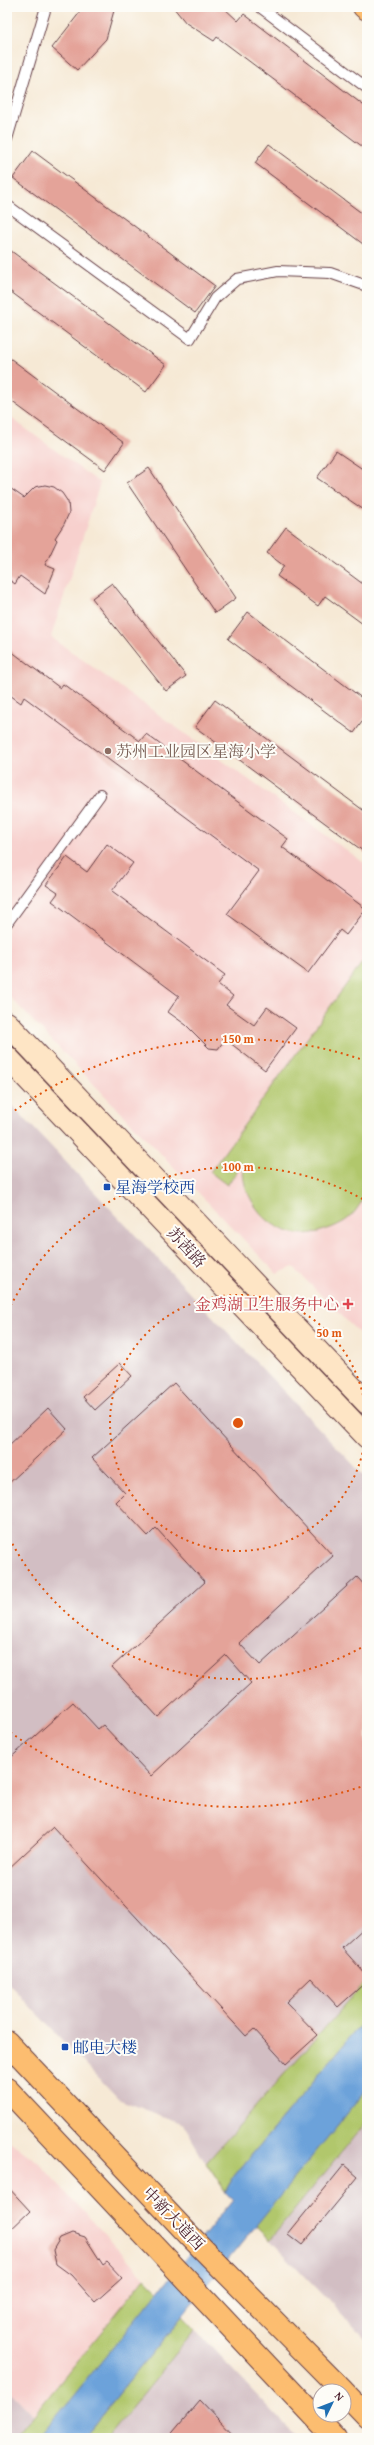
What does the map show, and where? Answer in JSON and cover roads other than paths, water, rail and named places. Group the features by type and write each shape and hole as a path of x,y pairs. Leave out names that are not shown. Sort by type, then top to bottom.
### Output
{"main road":[{"path":"364,7 367,10"},
{"name":"苏茜路","path":"7,1024 367,1403"},
{"name":"苏茜路","path":"7,1057 367,1437"},
{"name":"中新大道西","path":"7,2042 189,2235 335,2383"},
{"name":"中新大道西","path":"7,2089 335,2438"},
{"name":"中新大道西","path":"352,2400 367,2416"}],"lane":[{"path":"7,139 46,7"},
{"path":"260,7 367,88"},
{"path":"7,204 190,339 215,298 237,279 278,271 330,273 367,286"},
{"path":"7,923 100,795"}],"water":[{"path":"367,2017 367,2089 83,2438 39,2438 233,2200 225,2192 234,2176"}],"place":[{"name":"苏州工业园区星海小学","path":"108,751"},
{"name":"星海学校西","path":"107,1187"},
{"name":"金鸡湖卫生服务中心","path":"348,1304"},
{"name":"邮电大楼","path":"65,2047"}]}
